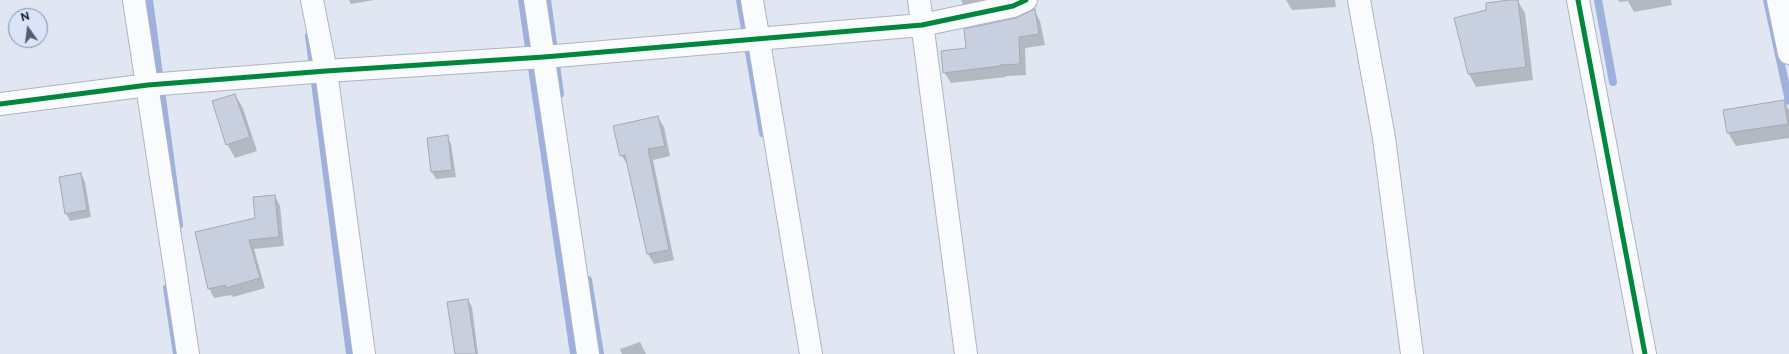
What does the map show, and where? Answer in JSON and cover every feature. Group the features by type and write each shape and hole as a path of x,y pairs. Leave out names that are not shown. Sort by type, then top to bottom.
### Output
{"street":[{"path":"134,0 188,354"},
{"path":"312,0 326,71 364,354"},
{"path":"534,0 544,57 588,354"},
{"path":"752,0 811,354"},
{"path":"919,0 966,354"},
{"path":"0,104 148,85 326,71 544,57 759,37 922,24 1013,6 1026,0"},
{"path":"1359,0 1384,138 1412,354"},
{"path":"1578,0 1645,354"},
{"path":"1778,0 1789,53"}],"building":[{"path":"1518,0 1526,67 1468,74 1454,18 1486,10 1486,3"},
{"path":"1035,9 1039,34 1019,37 1020,64 1000,65 943,73 941,51 966,48 964,29 1016,18"},
{"path":"235,94 250,137 226,145 212,101"},
{"path":"1784,100 1788,124 1727,133 1723,110"},
{"path":"658,116 665,146 648,149 669,250 647,254 625,155 620,156 613,126"},
{"path":"448,135 452,170 431,172 427,138"},
{"path":"81,173 87,210 65,214 59,177"},
{"path":"275,195 279,237 249,240 260,278 226,288 226,285 208,289 195,232 255,218 253,197"},
{"path":"468,299 476,354 455,354 447,302"}],"waterway":[{"path":"149,0 179,225"},
{"path":"522,0 574,354"},
{"path":"547,0 560,94"},
{"path":"740,0 763,133"},
{"path":"1598,0 1613,82"},
{"path":"1767,0 1789,101"},
{"path":"309,36 350,354"},
{"path":"588,280 600,354"},
{"path":"167,288 177,354"}],"cycle path":[{"path":"0,104 148,85 326,71 544,57 922,25 1013,6 1026,0"},
{"path":"1578,0 1645,354"}]}
